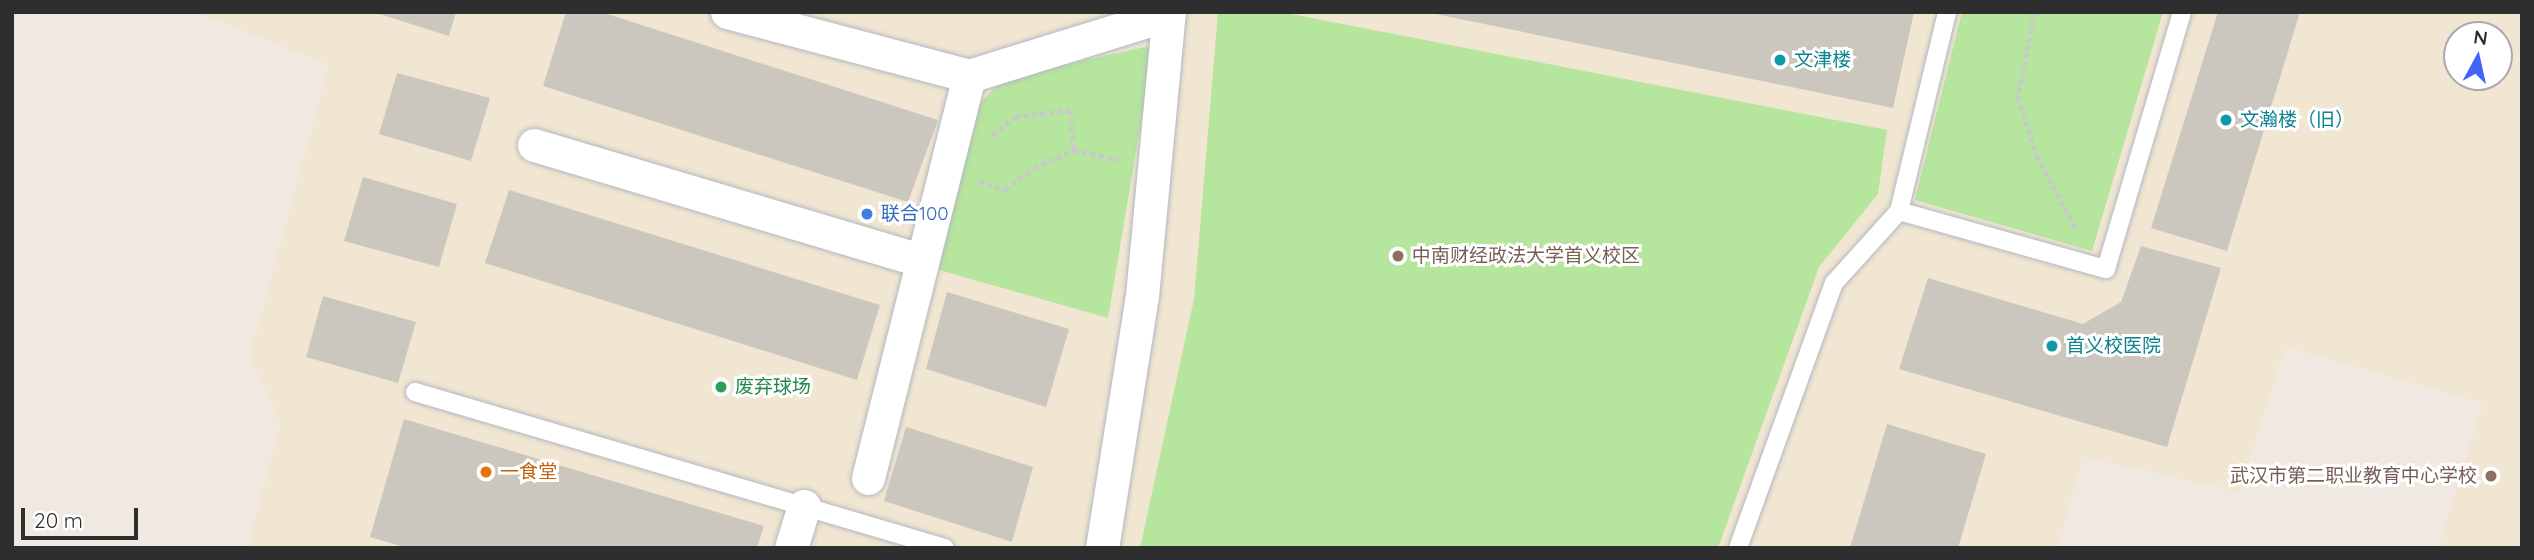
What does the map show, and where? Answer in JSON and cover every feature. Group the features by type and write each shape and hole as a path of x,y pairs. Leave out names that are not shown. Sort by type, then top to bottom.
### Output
{"street":[{"path":"727,12 969,76 1169,13 1142,296 1102,548"},
{"path":"868,478 969,76"},
{"path":"534,145 922,261"},
{"path":"791,548 804,506"}],"lane":[{"path":"1738,548 1835,283 1899,211 1947,12"},
{"path":"1899,211 2106,269 2182,12"},
{"path":"415,392 945,548"}],"path":[{"path":"2035,12 2018,97 2037,156 2094,266"},
{"path":"986,144 1015,117 1070,110 1074,150"},
{"path":"944,173 1005,190 1033,168 1074,150 1119,160 1155,159"}],"shaded area":[{"name":"中南财经政法大学首义校区","path":"195,12 2522,12 2522,548 2438,548 2483,403 2285,347 2239,492 2083,457 2058,548 248,548 280,423 250,355 329,65"}],"green space":[{"path":"1218,12 1281,12 1887,130 1878,194 1819,267 1718,548 1140,548 1194,299"},
{"path":"1962,12 2163,12 2092,251 1915,200"},
{"path":"1154,45 1108,318 932,268 978,106 994,88 1017,75"}],"building":[{"path":"373,12 456,12 449,36"},
{"path":"566,12 601,12 938,120 908,202 543,86"},
{"name":"文津楼","path":"1426,12 1914,12 1893,108"},
{"name":"文瀚楼（旧）","path":"2218,12 2300,12 2227,251 2151,228"},
{"path":"397,73 490,98 471,161 379,134"},
{"path":"363,177 457,204 439,267 344,241"},
{"path":"509,190 880,305 857,380 485,263"},
{"name":"首义校医院","path":"2141,246 2221,268 2167,447 1899,369 1928,278 2083,324 2121,302"},
{"path":"947,292 1069,329 1046,407 926,369"},
{"path":"323,296 416,322 398,383 306,357"},
{"name":"一食堂","path":"404,419 764,526 757,548 407,548 370,537"},
{"path":"1887,424 1986,454 1958,548 1850,548"},
{"path":"906,427 1033,467 1012,542 884,501"}],"place":[{"name":"文津楼","path":"1780,60"},
{"name":"文瀚楼（旧）","path":"2226,120"},
{"name":"联合100","path":"867,214"},
{"name":"中南财经政法大学首义校区","path":"1398,256"},
{"name":"首义校医院","path":"2052,346"},
{"name":"废弃球场","path":"721,387"},
{"name":"一食堂","path":"486,472"},
{"name":"武汉市第二职业教育中心学校","path":"2491,476"}]}
